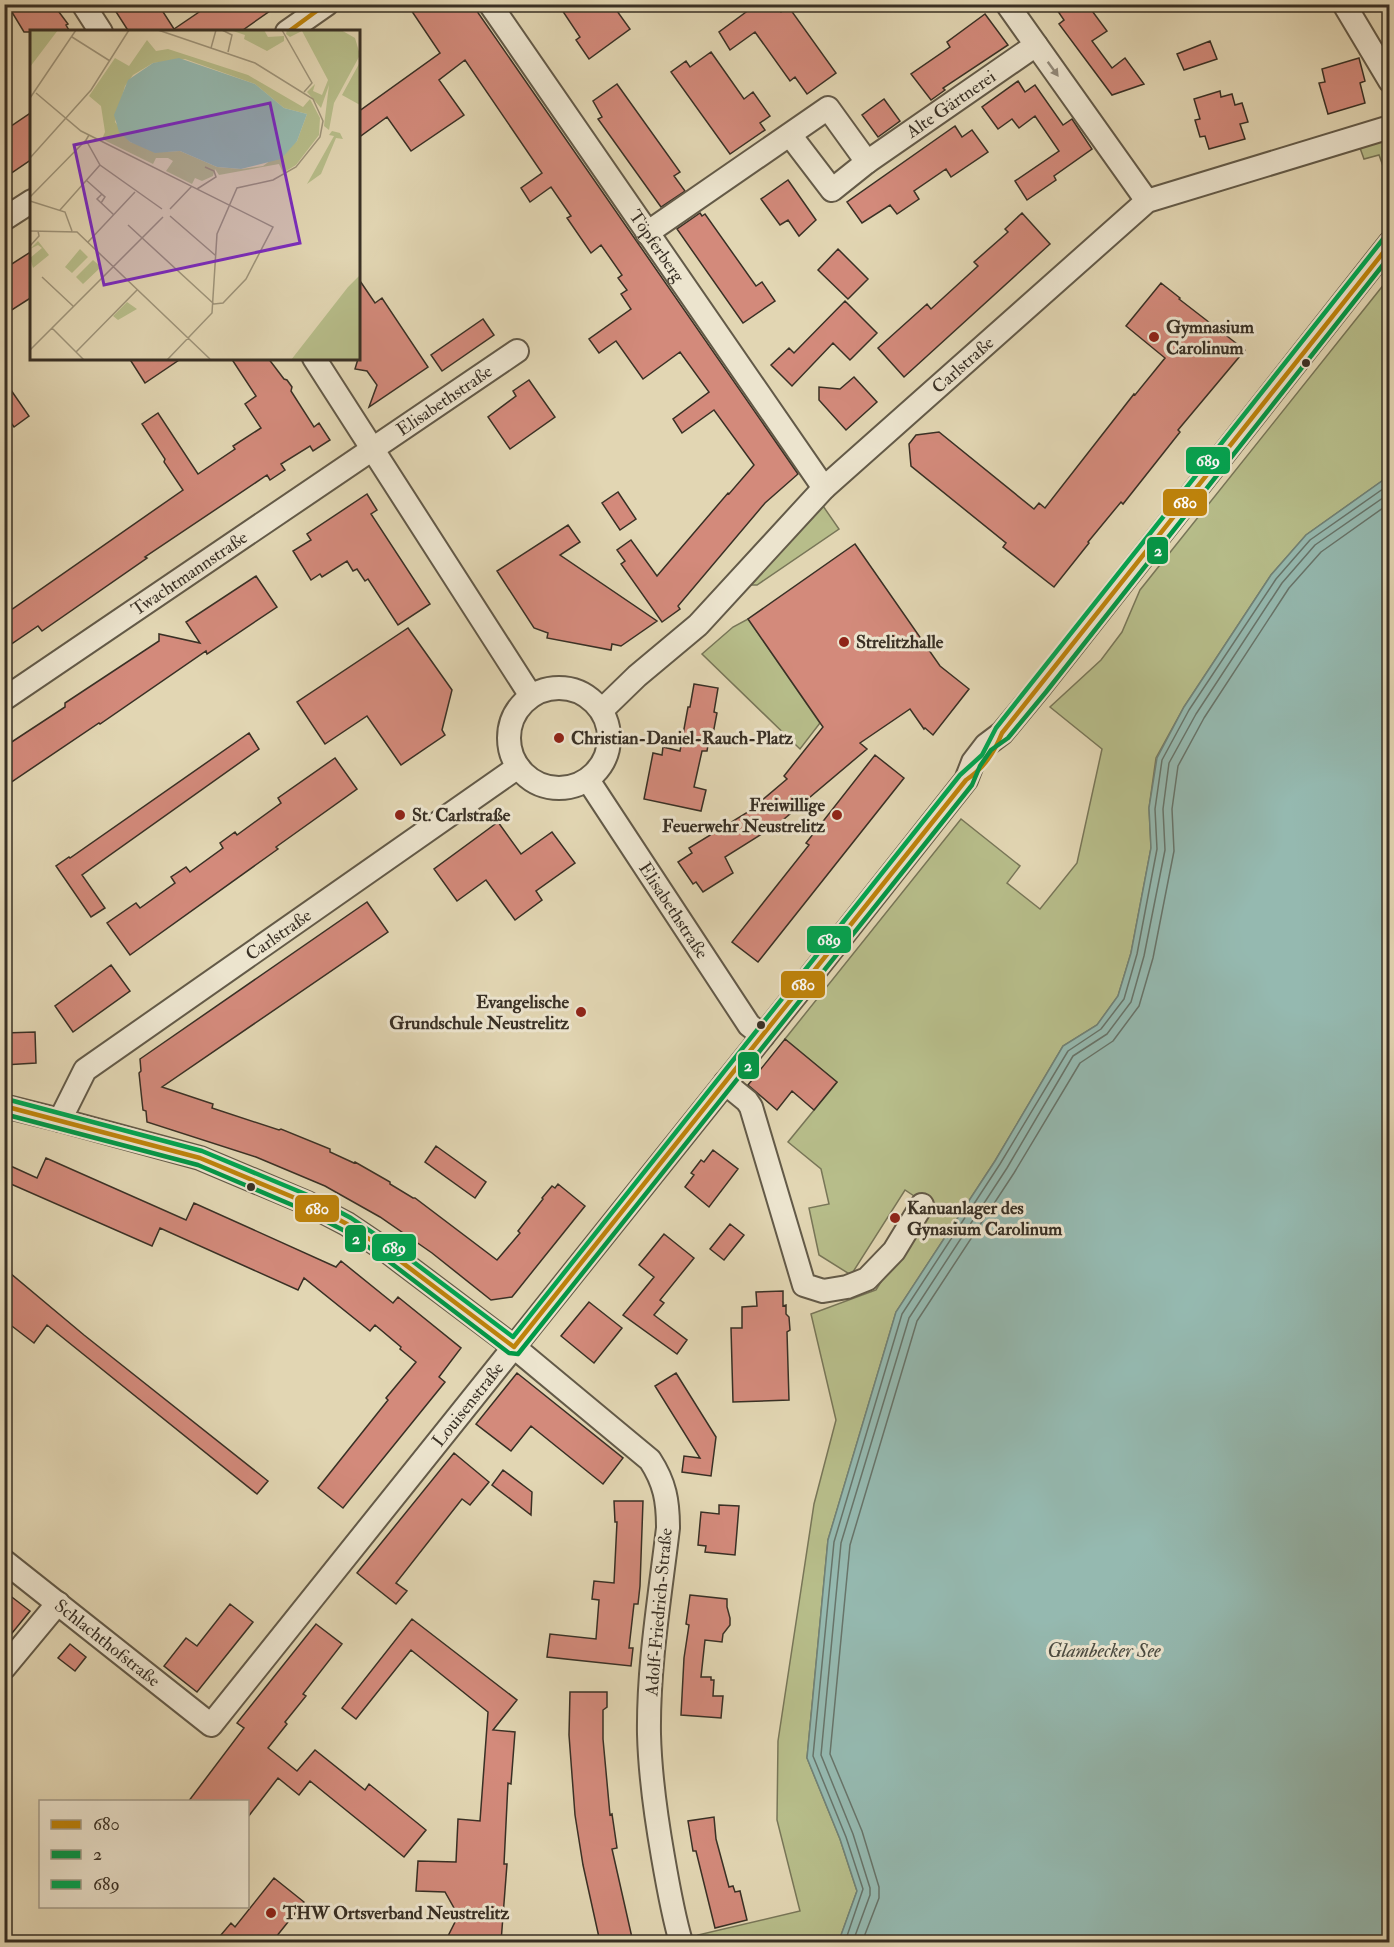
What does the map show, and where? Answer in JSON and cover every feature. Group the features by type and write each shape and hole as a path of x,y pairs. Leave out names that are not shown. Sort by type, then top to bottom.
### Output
{"street":[{"path":"84,4 100,30"},
{"path":"290,30 327,4"},
{"name":"Töpferberg","path":"490,4 824,488"},
{"path":"1007,4 1147,201"},
{"path":"1344,4 1389,81"},
{"name":"Alte Gärtnerei","path":"790,135 832,190 867,162 1036,45"},
{"path":"647,233 828,108 867,162"},
{"name":"Carlstraße","path":"602,710 637,675 698,625 824,488 1147,201 1389,127"},
{"path":"4,219 30,202"},
{"name":"Louisenstraße","path":"211,1725 966,780 980,771 995,752 1002,733 1389,243"},
{"name":"Elisabethstraße","path":"373,449 517,351"},
{"path":"315,360 531,696"},
{"name":"Twachtmannstraße","path":"4,699 373,449"},
{"path":"545,689 576,690 591,698 602,710 608,724 610,740 607,756 599,770 588,780 573,787 550,788 529,779 518,767 511,753 509,737 511,722 519,708 531,696 545,689"},
{"name":"Carlstraße","path":"60,1120 85,1070 518,767"},
{"name":"Elisabethstraße","path":"588,780 749,1025 763,1036"},
{"path":"725,1083 751,1107 804,1285 824,1291 847,1287 867,1279 894,1251 922,1205"},
{"name":"Adolf-Friedrich-Straße","path":"4,1107 200,1158 307,1203 347,1224 387,1251 514,1347 650,1460 660,1476 665,1492 668,1528 656,1632 649,1734 657,1819 671,1902 681,1942"},
{"name":"Schlachthofstraße","path":"4,1561 211,1725"},
{"path":"4,1668 58,1603"}],"green space":[{"path":"1390,139 1389,182 1379,155 1364,159 1360,148"},
{"path":"1389,278 1389,476 1306,535 1271,575 1184,707 1156,758 1149,808 1151,848 1131,953 1118,996 1097,1025 1063,1046 995,1161 896,1312 828,1540 807,1758 840,1839 857,1891 840,1938 843,1942 700,1942 698,1935 800,1911 777,1820 778,1741 814,1504 836,1420 811,1314 876,1290 929,1206 905,1190 851,1275 819,1255 809,1208 829,1204 821,1169 788,1142 837,1082 785,1039 961,819 1020,866 1007,883 1040,909 1077,863 1102,749 1050,707 1101,660 1122,632 1140,590"},
{"path":"823,506 839,529 757,585 750,585"},
{"path":"748,619 820,723 800,749 702,654 733,627"}],"water":[{"name":"Glambecker See","path":"1389,476 1389,1942 843,1942 840,1938 857,1891 840,1839 807,1758 828,1540 896,1312 995,1161 1063,1046 1097,1025 1118,996 1131,953 1151,848 1149,808 1157,758 1184,707 1271,575 1306,535"}],"building":[{"path":"7,4 53,4 68,24 66,25 69,30 30,30 30,32 24,32"},
{"path":"111,4 158,4 174,29 211,4 280,4 243,30 128,30"},
{"path":"407,4 472,4 798,474 765,503 678,606 680,609 662,622 621,564 625,561 617,550 631,540 657,576 754,465 714,410 682,433 673,419 709,392 680,352 643,379 616,341 599,353 589,339 631,309 621,294 627,290 618,278 622,275 601,245 591,253 567,218 571,216 551,187 530,202 521,188 542,173 465,60 439,80 464,115 411,151 387,117 360,137 360,111 440,53"},
{"path":"558,4 612,4 630,29 589,59 576,40 580,37"},
{"path":"757,4 775,4 781,12 788,6 836,73 807,94 795,77 790,81 755,32 730,50 719,32"},
{"path":"1053,4 1087,4 1107,31 1092,41 1112,68 1125,58 1144,84 1112,95 1059,24 1064,20"},
{"path":"985,14 1008,45 943,88 945,90 931,100 911,74 950,47 947,42"},
{"path":"1210,41 1217,59 1184,70 1177,54"},
{"path":"711,52 744,99 753,92 770,116 760,123 765,130 730,154 671,72 686,61 690,67"},
{"path":"1359,58 1365,81 1360,83 1365,103 1328,114 1319,83 1325,82 1322,69"},
{"path":"1018,81 1025,92 1035,85 1063,125 1072,119 1092,149 1054,176 1056,180 1027,200 1015,181 1059,151 1035,116 1019,128 1012,119 998,129 982,107"},
{"path":"617,84 680,172 674,176 685,191 661,207 598,119 602,117 593,101"},
{"path":"1220,91 1221,97 1232,94 1235,105 1242,103 1248,122 1240,124 1245,139 1209,149 1205,136 1200,137 1195,120 1200,119 1194,99"},
{"path":"884,99 900,121 878,137 862,115"},
{"path":"30,113 30,160 4,178 4,131"},
{"path":"955,126 962,137 972,130 988,152 951,177 946,169 914,191 919,199 897,214 890,205 862,223 847,202"},
{"path":"788,180 816,220 799,236 788,220 780,225 761,199"},
{"path":"700,213 702,216 705,214 756,286 762,282 775,301 743,323 677,229"},
{"path":"1022,213 1050,244 904,377 878,348 927,304 931,309 978,266 974,262 1008,232 1005,229"},
{"path":"838,249 868,279 848,299 818,270"},
{"path":"30,252 30,298 4,315 4,269"},
{"path":"360,281 375,303 382,298 428,367 369,407 377,385 367,371 355,369 358,360 360,360"},
{"path":"1161,283 1245,350 1178,430 1180,432 1123,504 1121,502 1088,542 1054,587 1003,547 1006,543 911,466 909,444 916,435 939,432 1034,509 1039,503 1045,508 1165,358 1126,326"},
{"path":"845,301 877,333 850,360 833,343 792,386 771,365 789,348 794,353"},
{"path":"483,319 494,335 442,371 431,355"},
{"path":"130,360 179,360 145,383"},
{"path":"232,360 270,360 292,387 291,391 314,427 319,423 330,440 313,451 310,446 281,464 285,470 270,480 267,475 145,557 147,558 42,631 38,626 4,649 4,615 183,490 142,424 158,413 198,474 235,449 233,446 261,428 245,404 256,396"},
{"path":"854,377 877,402 846,430 819,400 819,387 840,389"},
{"path":"4,380 29,416 14,427 4,413"},
{"path":"529,380 555,417 510,449 488,417 516,396 513,391"},
{"path":"618,492 636,519 620,530 602,503"},
{"path":"367,494 377,510 371,514 430,604 398,625 368,579 365,581 357,569 353,571 347,561 322,577 320,574 311,580 293,551 311,540 307,534"},
{"path":"568,525 580,542 560,555 657,621 621,646 612,644 611,650 547,638 548,633 534,628 497,571"},
{"name":"Strelitzhalle","path":"855,544 940,666 969,689 933,735 924,729 910,709 860,743 867,749 771,830 725,857 733,873 703,892 696,882 693,884 678,862 692,853 689,848 748,812 787,779 784,776 823,727 748,619"},
{"path":"256,576 277,607 207,654 206,651 4,787 4,747 65,707 65,703 159,641 159,634 200,643 186,622"},
{"path":"408,628 452,690 442,730 445,735 401,765 367,716 325,744 297,702"},
{"path":"694,684 718,688 713,734 710,733 707,751 702,751 694,787 706,790 701,811 644,799 653,753 662,755 663,747 680,751"},
{"path":"249,733 259,749 82,875 105,908 91,917 56,866"},
{"path":"875,755 904,778 758,962 732,942 809,845 806,843"},
{"path":"335,758 357,789 130,955 107,923 136,903 140,908 175,883 171,877 186,867 190,872 223,848 220,843 235,832 237,835 281,803 278,798"},
{"path":"498,822 521,854 552,832 575,863 536,891 542,900 515,920 486,880 457,901 434,869"},
{"path":"367,902 388,932 162,1087 213,1104 212,1108 281,1129 330,1149 330,1152 355,1162 415,1198 497,1260 520,1233 518,1231 542,1198 552,1186 555,1188 558,1184 585,1206 512,1297 491,1300 432,1253 380,1217 325,1186 256,1157 147,1122 146,1111 143,1110 139,1073 141,1071 140,1059"},
{"path":"111,965 130,991 73,1032 55,1006"},
{"path":"35,1032 36,1063 4,1065 4,1033"},
{"path":"785,1039 837,1082 814,1110 792,1091 777,1110 748,1085"},
{"path":"436,1146 486,1182 475,1198 425,1162"},
{"path":"713,1150 738,1169 709,1207 685,1187 694,1175 691,1173"},
{"path":"46,1158 186,1220 194,1203 336,1267 341,1261 393,1303 398,1297 461,1348 439,1377 445,1382 343,1508 318,1488 416,1362 375,1325 370,1331 304,1278 298,1290 160,1228 152,1246 4,1181 4,1163 37,1178"},
{"path":"730,1224 744,1235 724,1260 710,1249"},
{"path":"664,1234 694,1258 660,1300 664,1303 654,1315 687,1340 677,1354 623,1315 654,1277 639,1265"},
{"path":"4,1268 84,1335 268,1481 257,1494 47,1325 34,1343 4,1320"},
{"path":"783,1291 783,1306 786,1305 790,1330 787,1332 789,1400 733,1402 731,1328 742,1328 742,1307 757,1306 756,1292"},
{"path":"589,1302 622,1328 594,1363 561,1336"},
{"path":"517,1373 623,1458 603,1484 531,1426 511,1451 476,1424"},
{"path":"676,1373 716,1437 711,1476 682,1472 684,1456 700,1458 655,1386"},
{"path":"454,1453 489,1482 470,1505 462,1499 396,1583 407,1591 396,1604 357,1573"},
{"path":"503,1470 532,1492 531,1515 492,1485"},
{"path":"614,1501 643,1501 640,1586 638,1604 634,1604 629,1648 633,1648 631,1666 547,1657 550,1634 596,1639 599,1600 592,1599 594,1581 614,1583 617,1522 615,1522"},
{"path":"719,1505 739,1506 735,1555 705,1552 706,1546 698,1545 701,1512 719,1514"},
{"path":"4,1591 30,1611 4,1643"},
{"path":"690,1595 727,1599 730,1625 723,1634 722,1642 705,1640 701,1677 711,1677 711,1680 714,1680 713,1696 723,1696 721,1718 681,1715 684,1658 689,1625 686,1624"},
{"path":"230,1604 253,1622 197,1692 164,1666 186,1638 197,1646"},
{"path":"412,1619 517,1700 493,1730 515,1732 511,1784 508,1783 504,1864 507,1864 501,1942 445,1942 455,1922 454,1908 445,1892 416,1891 418,1861 456,1862 458,1819 480,1821 488,1712 411,1650 356,1719 342,1708"},
{"path":"316,1624 342,1644 303,1694 306,1696 268,1748 297,1771 315,1750 365,1790 369,1784 426,1830 404,1857 310,1781 299,1795 278,1778 249,1816 249,1800 190,1800 244,1728 237,1723"},
{"path":"70,1644 86,1657 75,1671 58,1658"},
{"path":"570,1692 607,1692 607,1707 603,1710 603,1739 610,1815 612,1814 617,1848 612,1849 633,1942 600,1942 583,1865 575,1815 569,1735"},
{"path":"714,1817 716,1839 729,1887 733,1886 735,1892 740,1891 747,1920 715,1928 696,1851 693,1851 688,1821"},
{"name":"THW Ortsverband Neustrelitz","path":"274,1878 304,1902 272,1942 215,1942 231,1923 235,1927"}],"transit line":[{"name":"680","path":"291,30 326,4"},
{"name":"689","path":"6,1099 202,1151 310,1196 351,1218 391,1245 513,1337 960,775 982,755 996,728 1384,238"},
{"name":"680","path":"4,1106 200,1158 307,1203 347,1224 387,1251 514,1347 966,780 988,760 1002,733 1390,244"},
{"name":"2","path":"4,1114 198,1165 304,1210 343,1230 383,1257 509,1353 518,1354 972,785 980,766 991,750 1008,738 1046,692 1390,256"}],"place":[{"name":"Gymnasium Carolinum","path":"1154,337"},
{"name":"Strelitzhalle","path":"844,642"},
{"name":"Christian-Daniel-Rauch-Platz","path":"559,738"},
{"name":"St. Carlstraße","path":"400,815"},
{"name":"Freiwillige Feuerwehr Neustrelitz","path":"837,815"},
{"name":"Evangelische Grundschule Neustrelitz","path":"581,1012"},
{"name":"Kanuanlager des Gynasium Carolinum","path":"895,1218"},
{"name":"THW Ortsverband Neustrelitz","path":"271,1913"}]}
